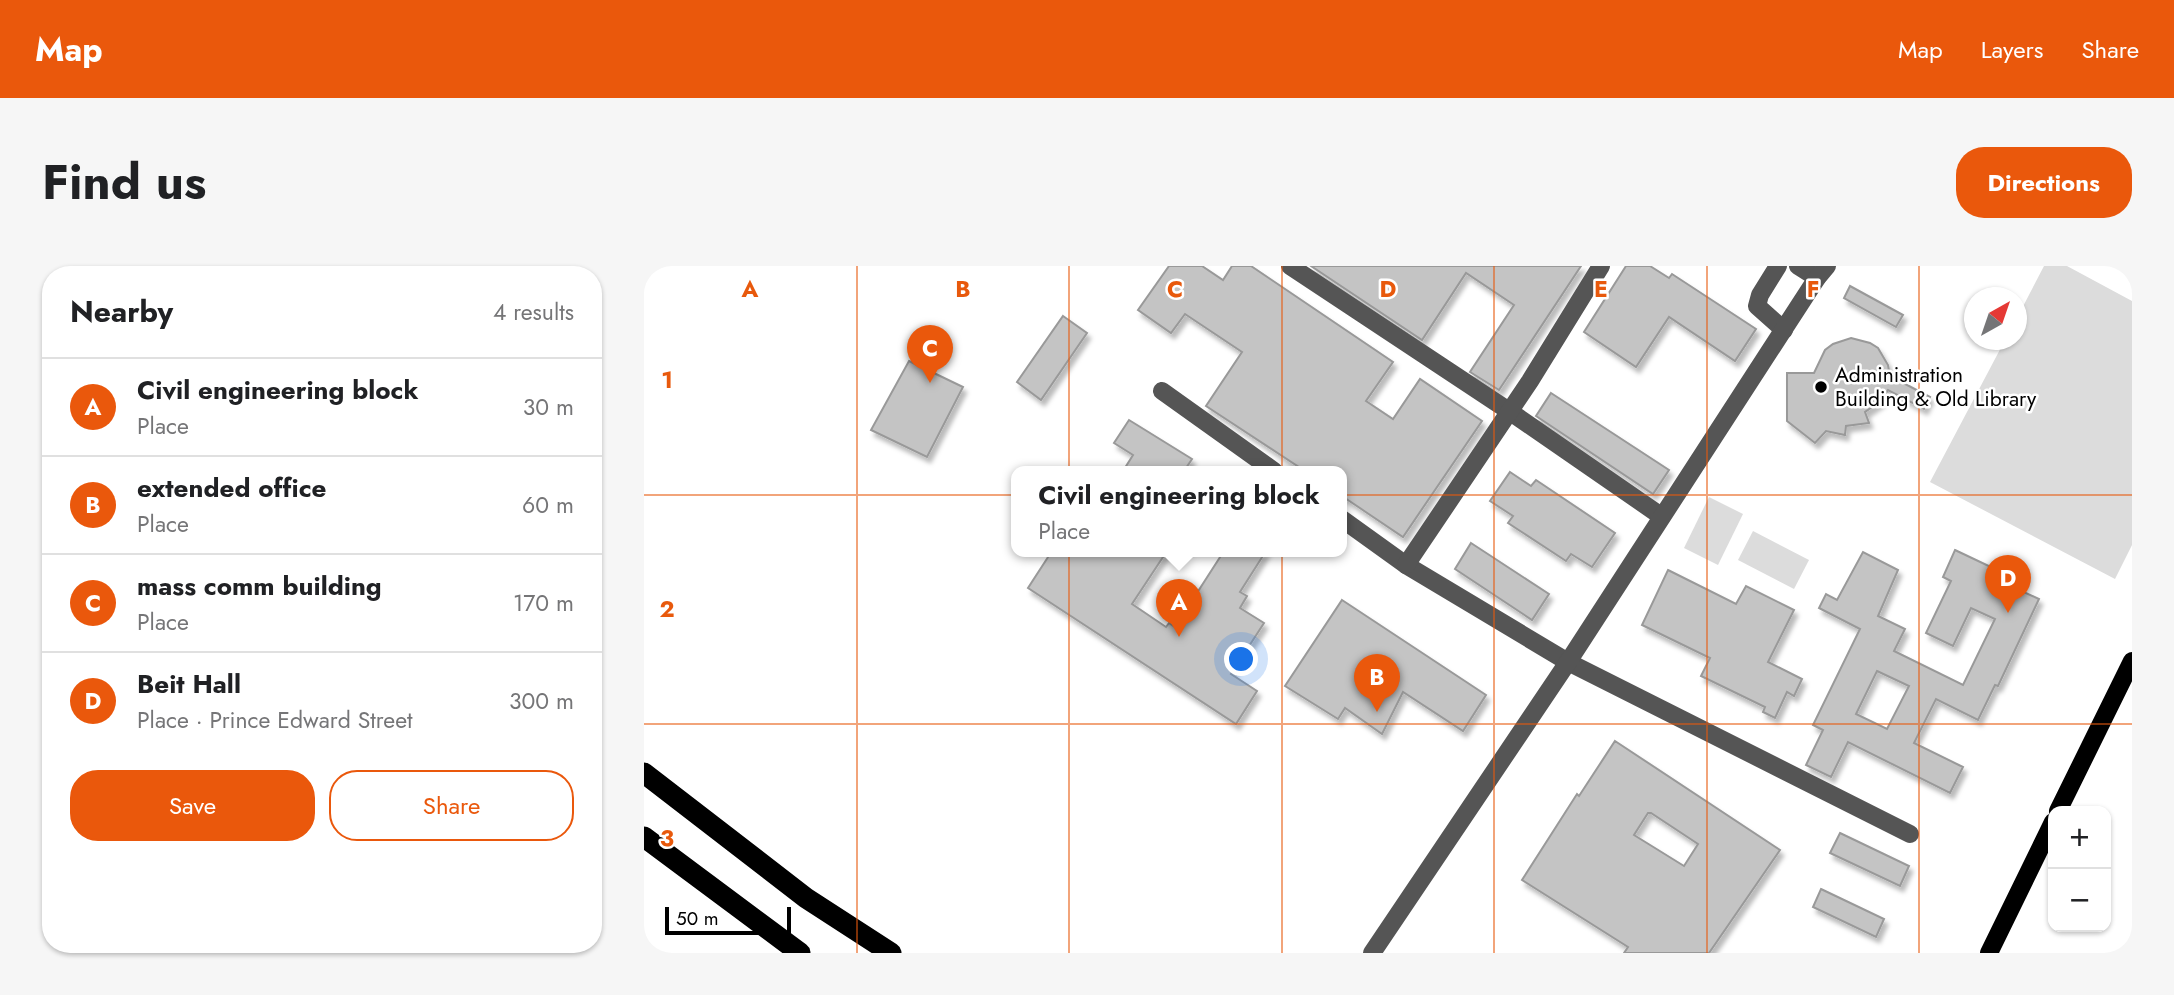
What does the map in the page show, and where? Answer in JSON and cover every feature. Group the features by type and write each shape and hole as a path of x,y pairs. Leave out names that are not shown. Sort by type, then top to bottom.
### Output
{"highway":[{"path":"646,778 806,898 891,953"},
{"path":"644,837 800,953"}],"main road":[{"path":"2061,806 2132,661"},
{"path":"1989,953 2048,832"}],"lane":[{"path":"1290,266 1509,411 1661,516"},
{"path":"1406,565 1509,411 1601,266"},
{"path":"1778,266 1760,295 1757,306 1784,330"},
{"path":"1372,953 1568,662 1822,272 1798,266"},
{"path":"1162,391 1267,466"},
{"path":"1347,523 1406,565 1568,662 1910,834"}],"shaded area":[{"path":"2044,266 2067,266 2132,301 2132,545 2115,579 1930,482 2000,350 2027,350 2027,299"},
{"path":"1709,497 1743,514 1718,565 1684,548"},
{"path":"1753,531 1809,560 1794,589 1738,560"}],"building":[{"path":"1169,266 1202,266 1223,280 1232,266 1251,266 1393,362 1366,401 1393,419 1420,379 1482,421 1403,537 1347,499 1347,466 1297,466 1206,406 1242,352 1185,314 1171,333 1138,310"},
{"path":"1311,266 1581,266 1499,390 1470,372 1514,305 1466,273 1422,340"},
{"path":"1626,266 1650,266 1669,278 1672,274 1756,329 1735,361 1669,317 1636,367 1584,332"},
{"path":"1850,286 1903,315 1896,327 1844,298"},
{"path":"1063,316 1087,333 1041,400 1017,382"},
{"name":"Administration Building & Old Library","path":"1851,338 1878,348 1888,365 1890,376 1930,397 1924,409 1888,390 1881,401 1865,412 1869,423 1846,426 1845,435 1826,431 1815,443 1787,421 1787,373 1814,373 1825,350"},
{"path":"909,361 963,387 927,457 871,430"},
{"path":"1551,393 1669,470 1653,494 1536,416"},
{"path":"1129,420 1192,459 1187,466 1126,466 1133,455 1114,443"},
{"path":"1510,472 1531,486 1536,480 1615,533 1592,567 1571,554 1566,561 1508,523 1513,516 1490,501"},
{"path":"1471,543 1549,594 1532,620 1455,569"},
{"path":"1955,550 1993,568 1989,576 2039,599 1998,686 1995,685 1978,720 1936,699 1914,743 1963,767 1950,793 1848,742 1831,777 1806,765 1823,730 1813,725 1860,629 1819,608 1826,594 1837,600 1863,552 1898,570 1878,616 1905,629 1894,651 1963,685 1995,619 1971,608 1953,646 1926,633 1951,581 1943,577","holes":["1877,671 1909,686 1887,729 1856,714"]},
{"path":"1048,557 1163,557 1132,604 1166,627 1169,623 1175,627 1220,557 1262,557 1240,592 1247,596 1240,608 1264,623 1231,674 1257,691 1236,724 1028,588"},
{"path":"1668,570 1736,604 1746,586 1794,610 1768,662 1802,679 1794,696 1787,692 1775,718 1763,712 1765,707 1701,676 1710,658 1642,625"},
{"path":"1342,600 1486,695 1463,731 1403,692 1382,734 1345,708 1338,719 1285,686"},
{"path":"1615,741 1780,850 1709,953 1624,953 1628,947 1522,880 1577,794 1579,796","holes":["1648,813 1698,844 1684,866 1634,835"]},
{"path":"1840,833 1909,866 1900,886 1830,853"},
{"path":"1821,889 1884,919 1876,937 1813,907"}],"place":[{"name":"mass comm building","path":"930,383"},
{"name":"Administration Building & Old Library","path":"1821,387"},
{"name":"Beit Hall","path":"2008,613"},
{"name":"Civil engineering block","path":"1179,637"},
{"name":"extended office","path":"1377,712"}]}
